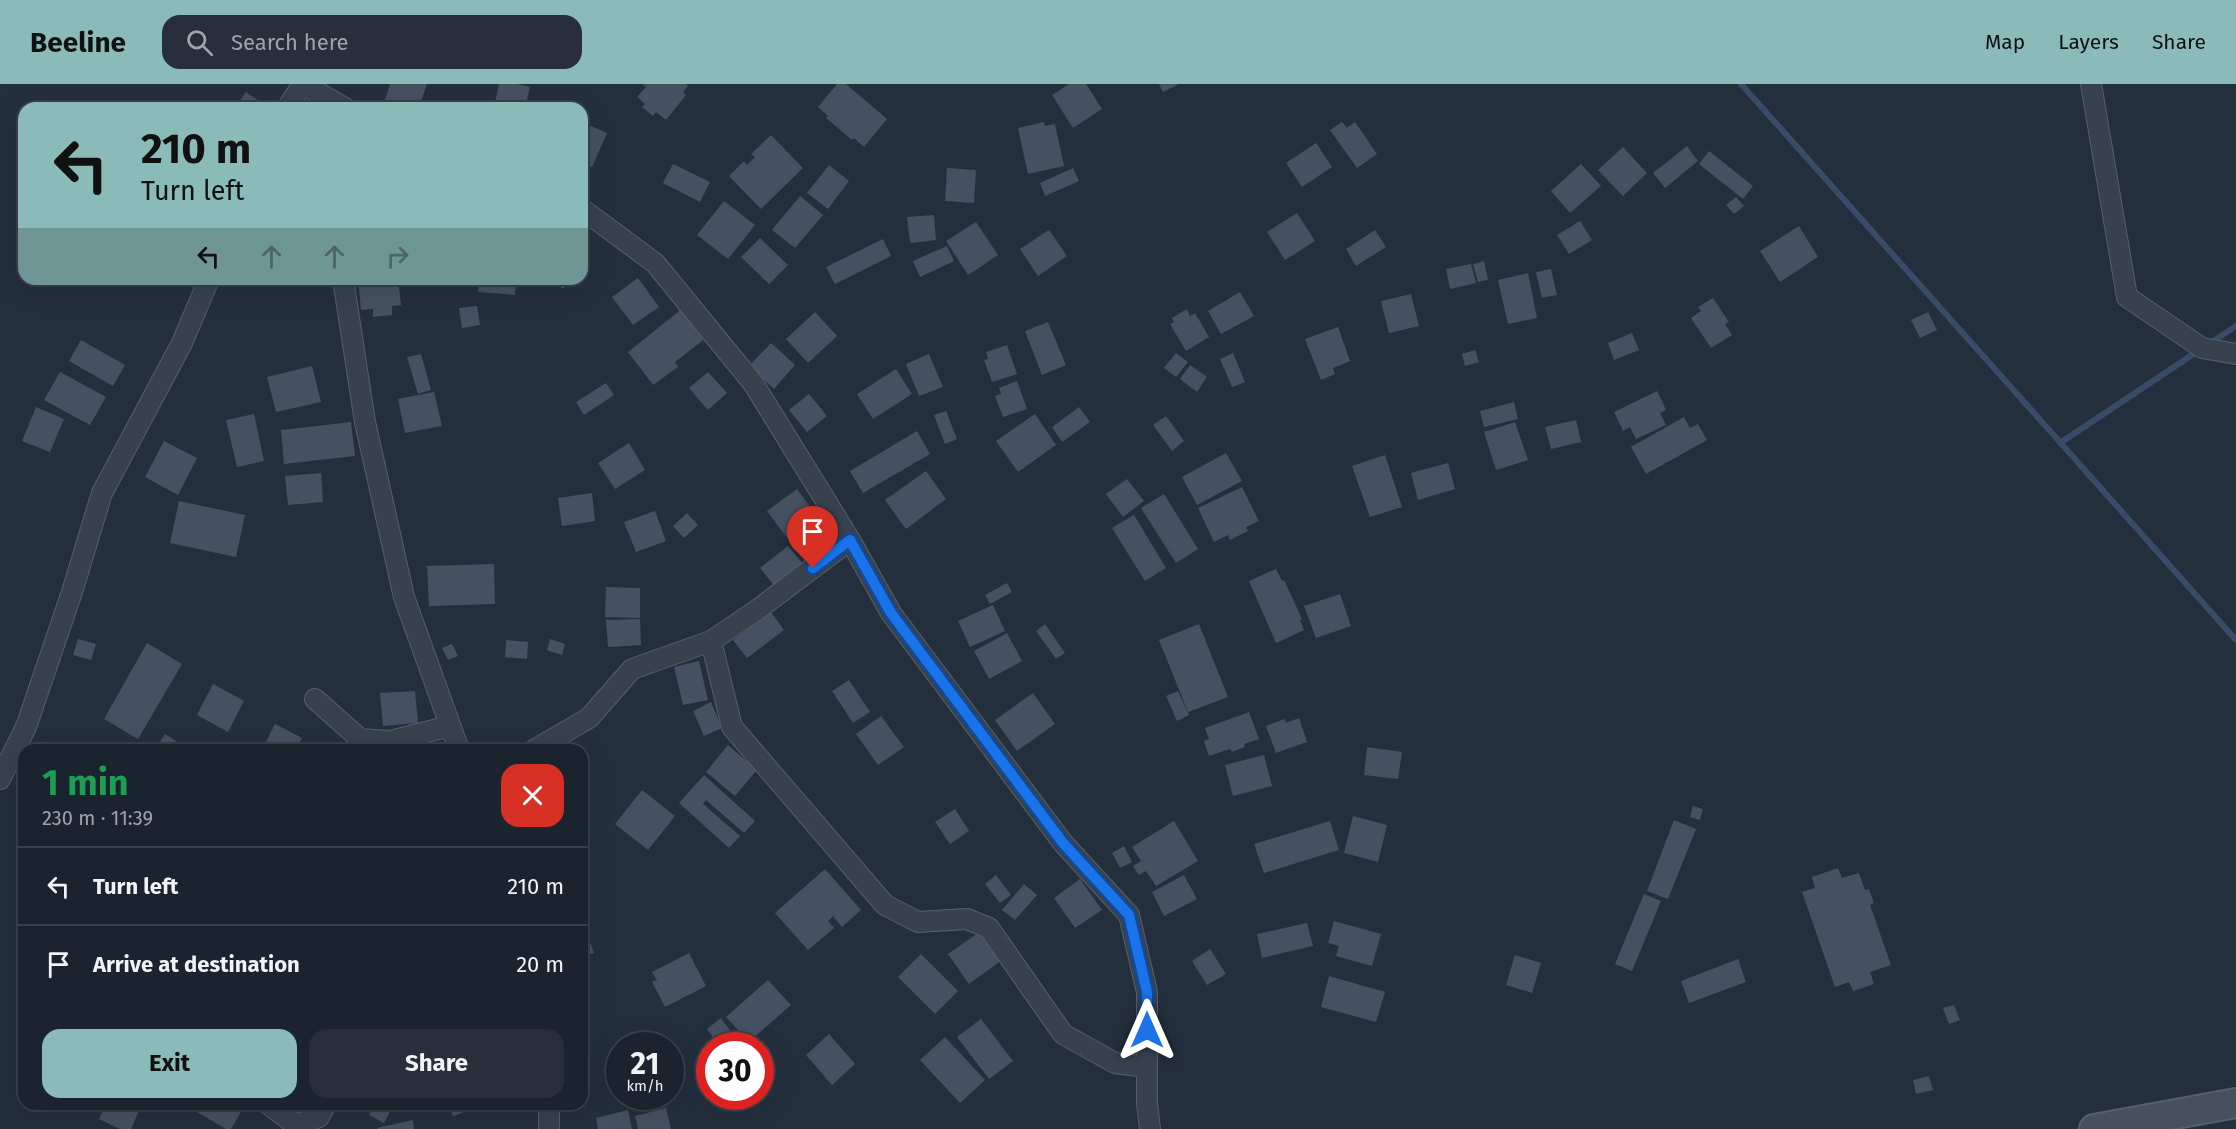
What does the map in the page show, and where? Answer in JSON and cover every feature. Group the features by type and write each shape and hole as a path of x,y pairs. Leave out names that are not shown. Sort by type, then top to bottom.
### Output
{"main road":[{"path":"2094,1129 2236,1103"}],"street":[{"path":"2091,84 2127,297 2202,348 2236,354"},
{"path":"300,94 326,102"},
{"path":"588,213 655,263 753,382 850,540 891,613 1063,843 1129,915 1147,992 1147,1103 1150,1129"},
{"path":"0,779 26,727 72,592 102,493 182,343 206,285"},
{"path":"345,285 365,422 404,597 457,744"},
{"path":"544,744 589,718 632,669 711,642 850,540"},
{"path":"711,642 732,727 885,905 918,922 967,919 989,928 1063,1034 1115,1063 1147,1067"},
{"path":"315,699 360,740 390,741 450,726"},
{"path":"276,1110 296,1125 319,1117 323,1110"},
{"path":"549,1110 549,1129"}],"building":[{"path":"390,84 427,84 421,102 384,102"},
{"path":"499,84 530,87 526,102 495,102"},
{"path":"642,84 686,84 688,86 683,92 686,95 666,120 656,112 653,116 642,107 645,104 637,97 646,87"},
{"path":"837,84 846,84 887,119 864,147 826,118 828,116 818,107"},
{"path":"1069,84 1086,84 1102,109 1073,128 1052,95"},
{"path":"1159,84 1179,84 1163,92"},
{"path":"246,92 260,102 239,102"},
{"path":"1044,122 1045,126 1055,124 1064,166 1028,174 1018,128"},
{"path":"1342,122 1347,128 1355,122 1377,154 1357,168 1330,130"},
{"path":"588,125 607,133 592,167 588,165"},
{"path":"771,135 803,168 761,209 729,176 744,161 747,165 755,157 751,154"},
{"path":"1316,143 1332,167 1302,187 1286,163"},
{"path":"1687,146 1698,161 1665,188 1653,173"},
{"path":"1623,147 1647,173 1623,196 1598,170"},
{"path":"1709,151 1753,186 1743,199 1699,164"},
{"path":"673,164 710,182 700,202 663,183"},
{"path":"1581,164 1601,186 1570,213 1551,191"},
{"path":"829,165 849,181 828,209 807,193"},
{"path":"947,168 976,170 974,203 945,201"},
{"path":"1073,168 1079,181 1045,196 1040,183"},
{"path":"800,196 823,215 795,248 772,230"},
{"path":"1736,197 1744,206 1734,214 1726,205"},
{"path":"724,201 755,225 728,259 697,235"},
{"path":"1297,213 1315,241 1285,260 1267,232"},
{"path":"934,215 936,240 910,243 907,217"},
{"path":"1580,221 1592,240 1569,254 1557,235"},
{"path":"976,222 998,255 968,275 946,241"},
{"path":"1799,226 1818,257 1780,282 1760,251"},
{"path":"1049,230 1067,256 1038,276 1020,249"},
{"path":"1375,230 1386,247 1356,266 1346,249"},
{"path":"760,238 788,265 769,284 741,257"},
{"path":"883,239 891,256 835,284 826,267"},
{"path":"947,246 954,261 920,277 913,261"},
{"path":"1484,261 1488,280 1478,282 1473,264"},
{"path":"1471,264 1476,283 1450,289 1446,269"},
{"path":"1551,269 1557,295 1542,298 1536,272"},
{"path":"1528,273 1537,318 1508,324 1498,280"},
{"path":"638,278 659,307 633,325 612,297"},
{"path":"359,285 399,285 401,305 392,306 392,315 373,317 373,309 361,310"},
{"path":"479,285 516,285 515,295 478,292"},
{"path":"1240,292 1254,316 1221,334 1208,311"},
{"path":"1411,294 1419,326 1389,333 1381,301"},
{"path":"1713,298 1729,322 1725,324 1732,335 1711,348 1691,318 1701,311 1698,307"},
{"path":"477,306 480,325 462,328 459,308"},
{"path":"683,308 706,338 675,362 678,367 653,385 628,352"},
{"path":"1187,309 1190,316 1195,313 1209,337 1186,351 1170,324 1174,322 1172,318"},
{"path":"815,312 837,336 808,363 786,339"},
{"path":"1928,312 1937,330 1920,338 1911,320"},
{"path":"1048,322 1066,365 1042,375 1025,331"},
{"path":"1338,327 1350,361 1333,368 1335,374 1321,380 1305,339"},
{"path":"1632,333 1639,350 1614,360 1608,343"},
{"path":"81,340 125,365 113,386 69,361"},
{"path":"771,343 795,365 774,389 749,366"},
{"path":"1007,345 1017,374 992,382 984,360 988,359 986,352"},
{"path":"1475,350 1479,362 1465,366 1462,354"},
{"path":"1176,353 1188,362 1176,377 1164,368"},
{"path":"1233,353 1245,382 1232,387 1220,359"},
{"path":"421,354 431,390 418,394 407,357"},
{"path":"929,354 943,387 919,396 906,364"},
{"path":"1190,365 1207,377 1197,392 1180,379"},
{"path":"312,366 321,402 276,412 267,377"},
{"path":"896,369 912,394 873,419 857,394"},
{"path":"60,372 106,397 90,425 44,400"},
{"path":"708,372 727,393 708,410 689,388"},
{"path":"1017,381 1027,409 1003,417 995,396 1001,394 999,388"},
{"path":"606,383 614,395 584,415 576,402"},
{"path":"1657,391 1666,410 1660,413 1666,425 1636,439 1630,427 1623,431 1614,412"},
{"path":"434,392 442,426 405,433 398,399"},
{"path":"809,394 827,416 807,432 789,410"},
{"path":"1514,402 1518,419 1484,427 1480,411"},
{"path":"36,407 64,419 50,452 22,441"},
{"path":"1079,407 1090,422 1062,442 1052,427"},
{"path":"946,411 957,439 945,444 934,415"},
{"path":"254,414 264,461 237,467 226,420"},
{"path":"1035,414 1056,445 1018,472 996,441"},
{"path":"1166,416 1184,441 1172,451 1153,425"},
{"path":"1684,417 1690,428 1698,424 1707,440 1646,474 1631,447"},
{"path":"1576,420 1581,442 1551,449 1545,427"},
{"path":"351,422 355,456 284,464 281,430"},
{"path":"1515,422 1528,460 1496,470 1484,432"},
{"path":"917,431 930,454 863,493 850,471"},
{"path":"164,441 197,458 178,495 145,477"},
{"path":"629,443 645,470 615,489 598,463"},
{"path":"1226,453 1242,481 1197,505 1182,477"},
{"path":"1385,455 1402,507 1370,517 1352,466"},
{"path":"1448,463 1455,489 1418,500 1411,473"},
{"path":"926,471 946,499 906,529 885,500"},
{"path":"321,473 323,502 288,505 285,476"},
{"path":"1127,479 1144,501 1123,517 1106,494"},
{"path":"1242,487 1259,521 1246,527 1248,531 1230,540 1228,535 1214,542 1198,508"},
{"path":"797,489 821,522 791,543 767,511"},
{"path":"592,493 595,521 562,526 558,498"},
{"path":"1164,494 1198,549 1176,563 1141,508"},
{"path":"179,501 245,515 236,557 170,543"},
{"path":"655,511 666,541 636,552 624,522"},
{"path":"687,513 698,525 684,538 673,526"},
{"path":"1134,515 1166,568 1145,581 1112,528"},
{"path":"788,546 805,566 777,589 760,568"},
{"path":"494,564 495,604 429,606 427,566"},
{"path":"1276,569 1282,581 1284,580 1302,619 1300,620 1304,630 1276,643 1249,581"},
{"path":"1007,583 1012,592 990,604 985,595"},
{"path":"606,587 640,588 640,618 605,617"},
{"path":"1340,594 1351,626 1316,638 1304,606"},
{"path":"993,605 1005,631 970,647 958,621"},
{"path":"771,612 784,630 747,658 733,640"},
{"path":"640,619 641,645 608,647 606,620"},
{"path":"1045,624 1065,653 1056,659 1036,631"},
{"path":"1199,624 1228,697 1188,712 1159,640"},
{"path":"1007,633 1022,661 989,679 974,651"},
{"path":"78,639 96,644 91,660 73,655"},
{"path":"550,639 565,644 562,655 547,650"},
{"path":"506,640 528,642 527,659 505,657"},
{"path":"147,643 182,664 138,739 104,719"},
{"path":"452,644 458,656 448,660 442,648"},
{"path":"699,661 708,700 683,705 674,667"},
{"path":"849,680 870,712 853,723 832,691"},
{"path":"213,684 244,701 228,732 197,715"},
{"path":"415,691 418,723 383,726 380,693"},
{"path":"1178,691 1189,715 1177,721 1166,696"},
{"path":"1033,693 1055,724 1017,751 995,720"},
{"path":"711,702 722,728 704,736 693,711"},
{"path":"1249,712 1259,739 1244,744 1245,747 1232,752 1230,749 1209,756 1204,741 1209,739 1205,728"},
{"path":"881,716 904,747 878,765 856,734"},
{"path":"1299,718 1307,742 1276,753 1266,726 1284,719 1286,723"},
{"path":"275,724 302,738 299,744 265,744"},
{"path":"165,734 181,744 159,744"},
{"path":"728,745 757,770 735,796 706,772"},
{"path":"1367,747 1402,752 1398,779 1364,775"},
{"path":"1264,755 1272,786 1233,796 1225,765"},
{"path":"704,775 755,821 744,833 706,800 703,804 740,836 729,848 679,803"},
{"path":"642,790 675,816 648,850 615,824"},
{"path":"1693,806 1703,809 1700,820 1690,817"},
{"path":"955,809 969,831 950,844 935,822"},
{"path":"1353,816 1387,825 1378,862 1344,853"},
{"path":"1674,820 1696,829 1668,899 1647,891"},
{"path":"1174,821 1198,861 1156,886 1146,871 1139,875 1133,866 1141,861 1132,847"},
{"path":"1330,821 1339,850 1264,873 1254,844"},
{"path":"1124,846 1132,862 1120,868 1112,853"},
{"path":"1838,868 1842,878 1859,873 1865,890 1869,889 1874,903 1870,905 1891,965 1870,972 1874,984 1853,991 1849,982 1835,987 1802,892 1815,888 1812,877"},
{"path":"825,869 861,910 842,927 833,916 828,921 834,928 808,950 775,913"},
{"path":"996,875 1011,895 1000,903 985,884"},
{"path":"1184,875 1197,899 1164,916 1152,892"},
{"path":"1080,879 1102,910 1075,928 1054,898"},
{"path":"1024,884 1037,895 1015,920 1002,910"},
{"path":"1644,894 1661,901 1632,971 1615,964"},
{"path":"1334,921 1381,934 1372,966 1336,956 1339,946 1328,943"},
{"path":"1307,923 1313,946 1262,958 1257,934"},
{"path":"981,931 1002,960 969,984 948,954"},
{"path":"588,936 594,953 588,955"},
{"path":"1210,949 1226,974 1207,985 1192,961"},
{"path":"689,953 706,986 665,1007 652,982 657,980 652,972"},
{"path":"921,954 958,991 935,1014 898,977"},
{"path":"1515,955 1541,963 1532,993 1506,985"},
{"path":"1738,959 1746,982 1689,1003 1681,981"},
{"path":"1329,976 1385,992 1376,1022 1321,1007"},
{"path":"768,980 791,1005 760,1032 740,1032 726,1017"},
{"path":"1954,1005 1960,1020 1949,1024 1943,1008"},
{"path":"721,1018 731,1032 709,1032 707,1029"},
{"path":"981,1019 1013,1061 989,1079 957,1037"},
{"path":"829,1034 855,1064 832,1085 806,1055"},
{"path":"945,1037 985,1080 960,1103 920,1060"},
{"path":"1929,1076 1933,1090 1916,1094 1913,1080"},
{"path":"103,1110 139,1110 131,1129 120,1129 99,1119"},
{"path":"242,1110 231,1129 226,1129 195,1111"},
{"path":"372,1110 391,1110 384,1123 369,1115"},
{"path":"450,1110 470,1110 453,1116"},
{"path":"628,1110 632,1129 598,1129 596,1118"},
{"path":"666,1110 671,1129 638,1129 635,1116"},
{"path":"413,1120 414,1129 377,1129 377,1128"}],"waterway":[{"path":"1741,84 2236,640"},
{"path":"2209,344 2236,326"},
{"path":"2060,443 2198,351"}],"route":[{"path":"813,568 850,540 891,613 1063,843 1129,915 1147,992 1147,1030"}]}
